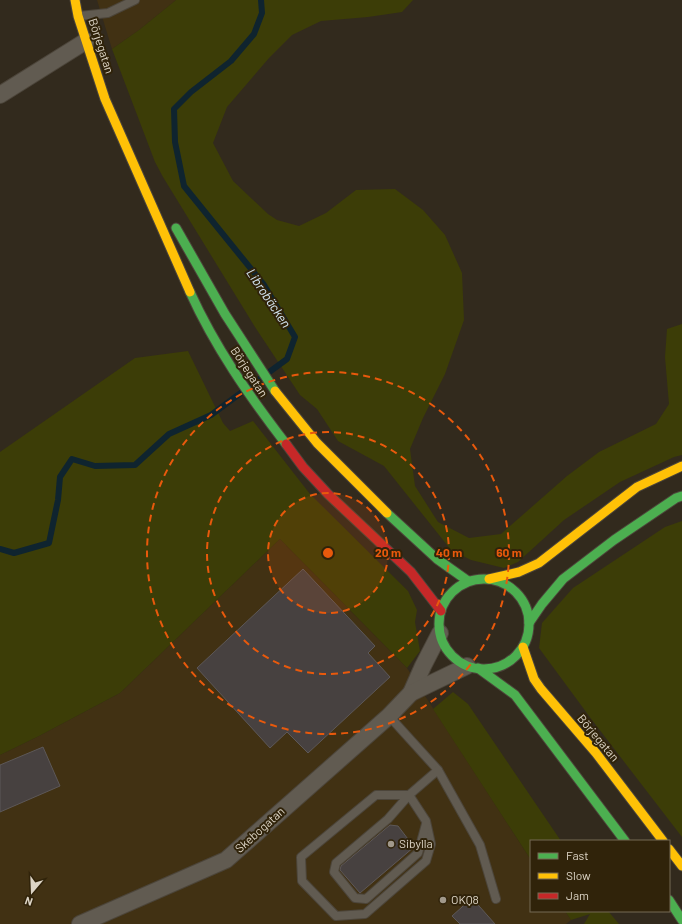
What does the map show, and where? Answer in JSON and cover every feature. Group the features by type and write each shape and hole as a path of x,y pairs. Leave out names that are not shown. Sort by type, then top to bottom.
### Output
{"street":[{"name":"Börjegatan","path":"75,0 78,16 105,99 199,311 227,362 259,409 303,466 328,494 411,572 441,611"},
{"path":"0,95 86,41"},
{"name":"Börjegatan","path":"105,99 154,188"},
{"name":"Börjegatan","path":"173,222 206,283 279,396 360,488 429,553 450,570 468,581"},
{"path":"624,840 515,695 497,681 458,660 450,652 440,633 439,622 441,611 447,599 455,590 468,581 489,579 519,572 539,563 637,487 682,466"},
{"path":"529,622 563,579 614,540 676,498 682,496"},
{"path":"473,667 492,668 504,664 515,657 523,647 529,631 527,610 521,598 513,589 502,582 489,579"},
{"name":"Skebogatan","path":"412,694 423,666 440,633"},
{"name":"Börjegatan","path":"523,647 534,679 541,689 596,753 662,840"},
{"name":"Skebogatan","path":"80,924 226,860 412,694 473,667"},
{"path":"670,850 682,866"},
{"path":"670,902 682,920"}],"lane":[{"path":"78,16 108,13 135,0"},
{"path":"389,716 438,770 480,845 496,899"},
{"path":"426,821 418,853 366,899 355,898 334,872 336,863 388,819 409,795 438,770"},
{"path":"376,794 409,795 426,821 431,844 426,861 365,914 336,916 302,881 301,856 376,794"}],"shaded area":[{"path":"97,0 176,0 139,30 112,49"},
{"path":"176,0 413,0 402,12 368,17 321,21 292,35 269,58 227,107 213,143 233,181 268,214 277,220 299,226 326,213 356,190 395,189 423,210 445,235 462,273 464,320 445,374 423,418 410,449 415,486 438,522 469,538 501,534 567,476 599,452 656,424 669,404 665,357 667,329 682,324 682,455 674,457 620,482 564,520 518,562 504,568 471,560 451,550 384,466 338,441 317,409 300,395 255,327 155,162 112,49 139,30"},
{"path":"188,351 223,423 230,431 253,421 310,494 408,591 417,610 415,622 420,651 407,668 280,539 120,693 0,755 0,452 135,358"},
{"path":"682,521 682,837 539,648 542,623 573,588 665,527"},
{"path":"280,539 407,668 530,858 530,912 566,912 571,920 566,924 0,924 0,755 120,693"},
{"path":"453,692 468,704 560,840 530,840 530,858 433,709"},
{"path":"566,912 609,912 619,924 584,924 590,914 571,920"}],"building":[{"path":"303,569 375,646 368,653 390,677 308,753 287,732 270,748 197,668"},
{"path":"43,747 60,786 0,812 0,765"},
{"path":"390,825 398,826 414,847 360,893 340,870 341,866"},
{"path":"472,898 495,924 460,924 452,916"}],"waterway":[{"name":"Librobäcken","path":"0,549 14,553 49,543 58,500 60,477 72,459 95,466 135,465 169,434 211,415 287,359 295,337 264,285 184,186 175,142 174,109 191,92 231,61 254,34 262,13 261,0"}],"traffic: fast":[{"path":"176,228 225,314 275,391"},
{"path":"190,292 222,352 259,408 286,444"},
{"path":"529,623 542,604 563,579 614,540 676,498 682,496"},
{"path":"387,513 437,559 468,581"},
{"path":"484,579 501,583 516,592 525,607 529,624 525,641 516,656 501,665 484,669 467,665 452,656 443,641 439,624 443,607 452,592 467,583 484,579"},
{"path":"478,668 515,695 624,840"},
{"path":"670,902 682,920"}],"traffic: slow":[{"path":"75,0 78,16 105,99 190,292"},
{"path":"275,391 317,443 387,513"},
{"path":"489,579 519,572 539,563 637,487 682,466"},
{"path":"523,647 534,679 541,689 596,753 662,840"},
{"path":"670,850 682,866"}],"traffic: jam":[{"path":"286,444 303,467 328,494 411,572 441,611"}],"place":[{"name":"Sibylla","path":"391,844"},
{"name":"OKQ8","path":"443,900"}]}
